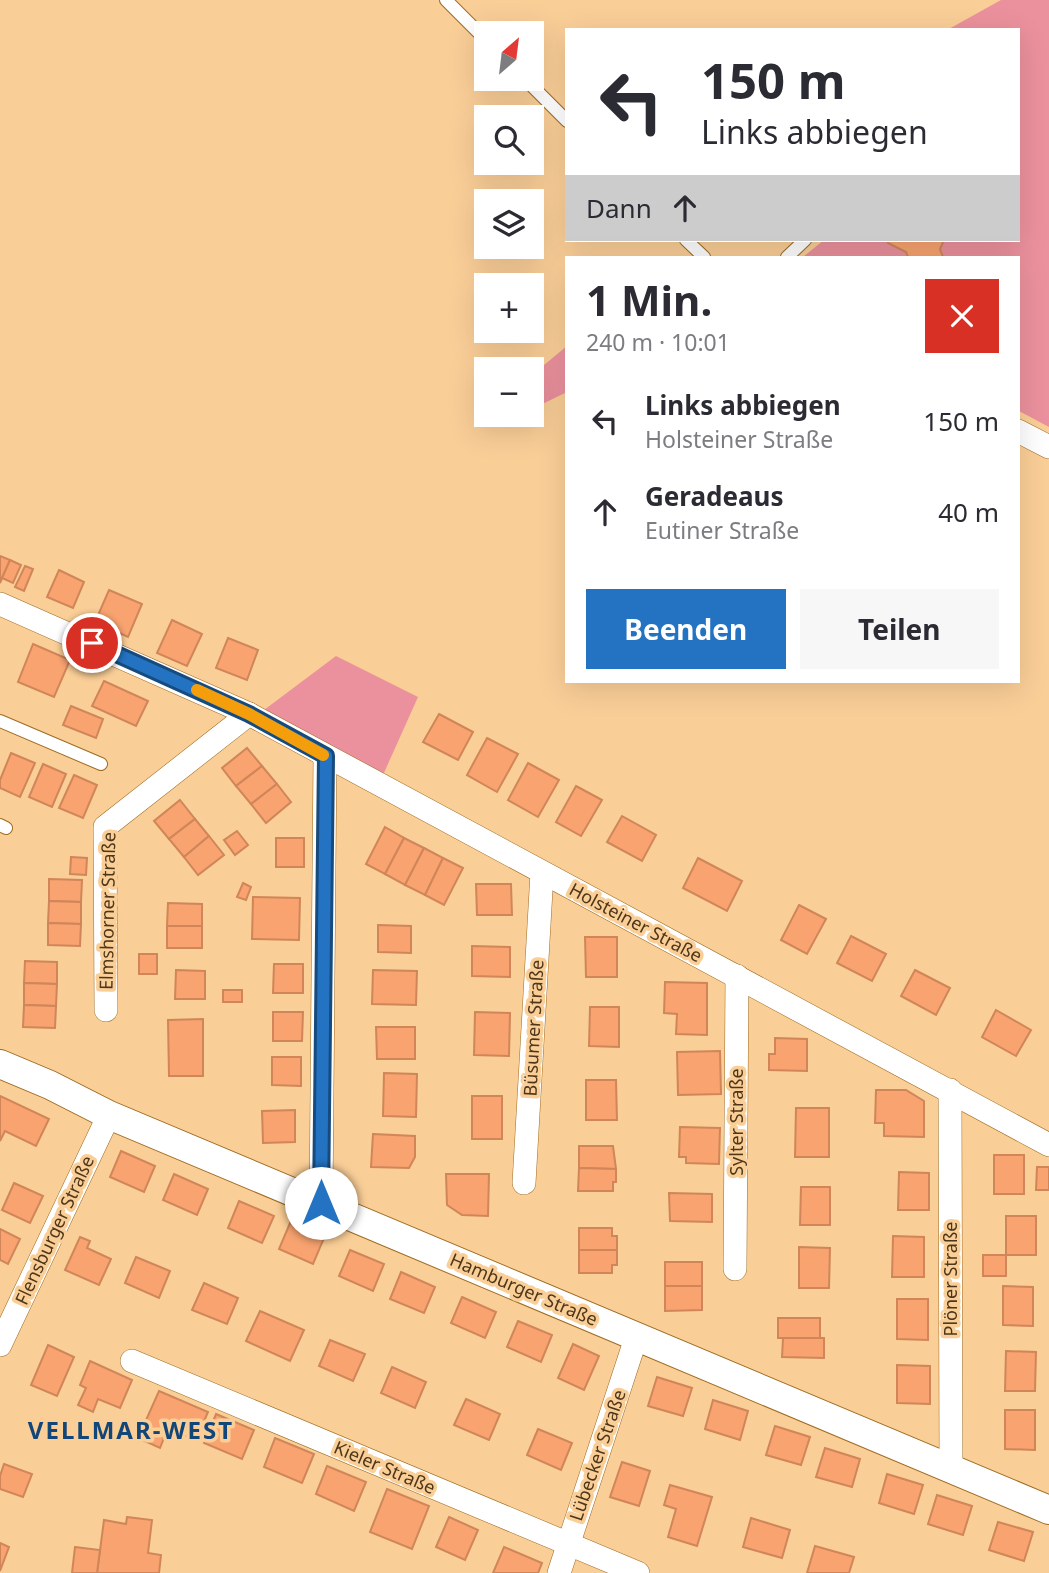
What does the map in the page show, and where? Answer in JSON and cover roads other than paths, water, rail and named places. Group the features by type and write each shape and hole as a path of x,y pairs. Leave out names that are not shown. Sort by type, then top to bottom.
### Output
{"street":[{"path":"1020,432 1049,447"},
{"name":"Holsteiner Straße","path":"0,604 249,714 1049,1145"},
{"name":"Elmshorner Straße","path":"106,1010 104,827 249,714"},
{"path":"321,1203 326,756"},
{"name":"Büsumer Straße","path":"524,1183 542,873"},
{"name":"Sylter Straße","path":"735,1269 737,975"},
{"name":"Hamburger Straße","path":"0,1064 50,1084 108,1115 1049,1510"},
{"name":"Plöner Straße","path":"950,1090 951,1468"},
{"name":"Flensburger Straße","path":"0,1345 7,1312 108,1115"},
{"name":"Lübecker Straße","path":"559,1573 636,1338"},
{"name":"Kieler Straße","path":"132,1361 638,1573"}],"lane":[{"path":"446,0 474,28"},
{"path":"537,91 565,119"},
{"path":"688,242 703,256"},
{"path":"788,256 803,242"},
{"path":"0,721 101,764"}],"district":[{"name":"VELLMAR-WEST","path":"131,1429"}]}
